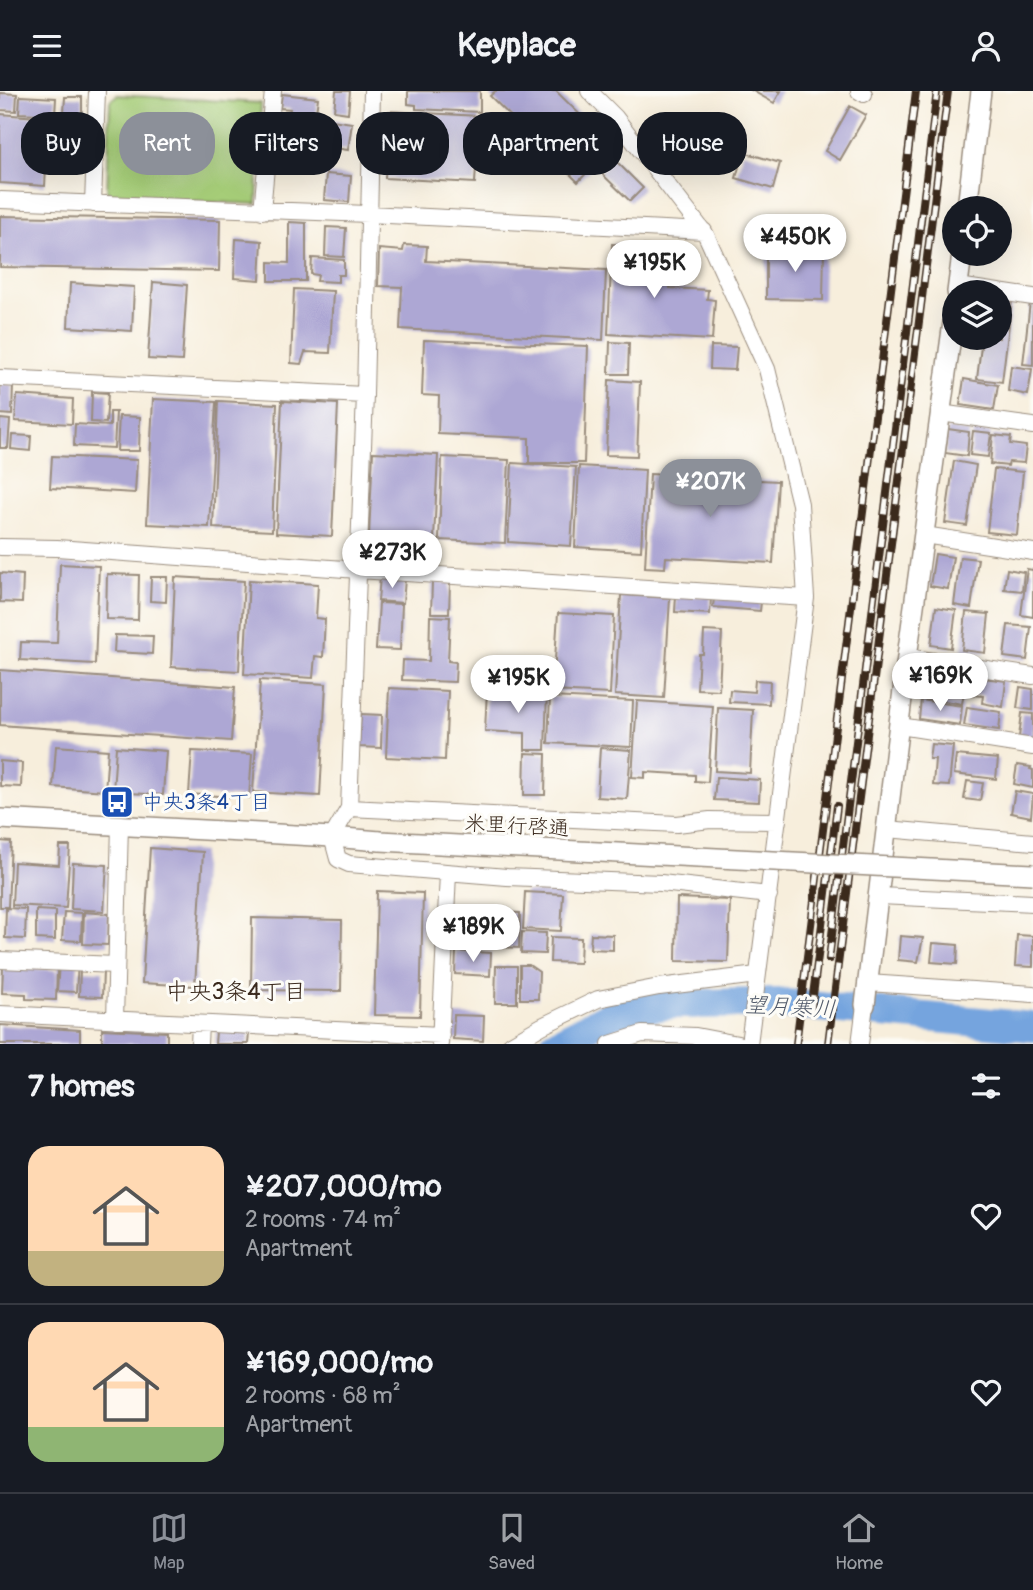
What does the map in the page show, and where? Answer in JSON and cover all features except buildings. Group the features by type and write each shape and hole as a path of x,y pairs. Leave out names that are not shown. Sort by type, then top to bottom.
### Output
{"street":[{"path":"93,204 97,91"},
{"path":"262,211 273,91"},
{"path":"372,91 365,395 349,808 332,837 338,859 349,864 448,873 661,883 769,895"},
{"path":"589,91 615,117 704,231 767,369 800,504 806,598 769,895 746,1041 642,1034 610,1044"},
{"path":"968,196 981,91"},
{"path":"0,200 368,214 704,231"},
{"path":"1012,295 1033,297"},
{"path":"860,1044 907,657 949,350"},
{"path":"0,378 365,395"},
{"path":"940,413 1033,426"},
{"path":"923,535 1033,552"},
{"path":"0,547 71,549 806,598"},
{"path":"907,657 1033,676"},
{"path":"900,726 1033,747"},
{"path":"349,808 677,824 710,820 778,821"},
{"name":"米里行啓通","path":"0,818 380,841 1033,874"},
{"path":"115,1020 120,824"},
{"path":"887,829 1033,842"},
{"path":"0,1014 440,1039 448,873"},
{"path":"879,895 1033,903"},
{"path":"0,960 115,965"},
{"path":"511,1044 598,999 659,987 757,975"},
{"path":"868,983 1033,994"},
{"path":"199,1044 200,1024"}],"green space":[{"path":"117,95 261,103 261,112 229,112 229,175 258,175 257,204 111,198 107,193 110,101"}],"waterway":[{"name":"望月寒川","path":"555,1044 614,1013 673,1004 777,1003 1033,1027"}],"railway":[{"path":"796,1044 916,91"},
{"path":"829,959 937,91"},
{"path":"828,1044 948,91"},
{"path":"811,1011 837,806"}],"place":[{"name":"中央3条4丁目","path":"117,802"}],"district":[{"name":"中央3条4丁目","path":"236,991"}]}
